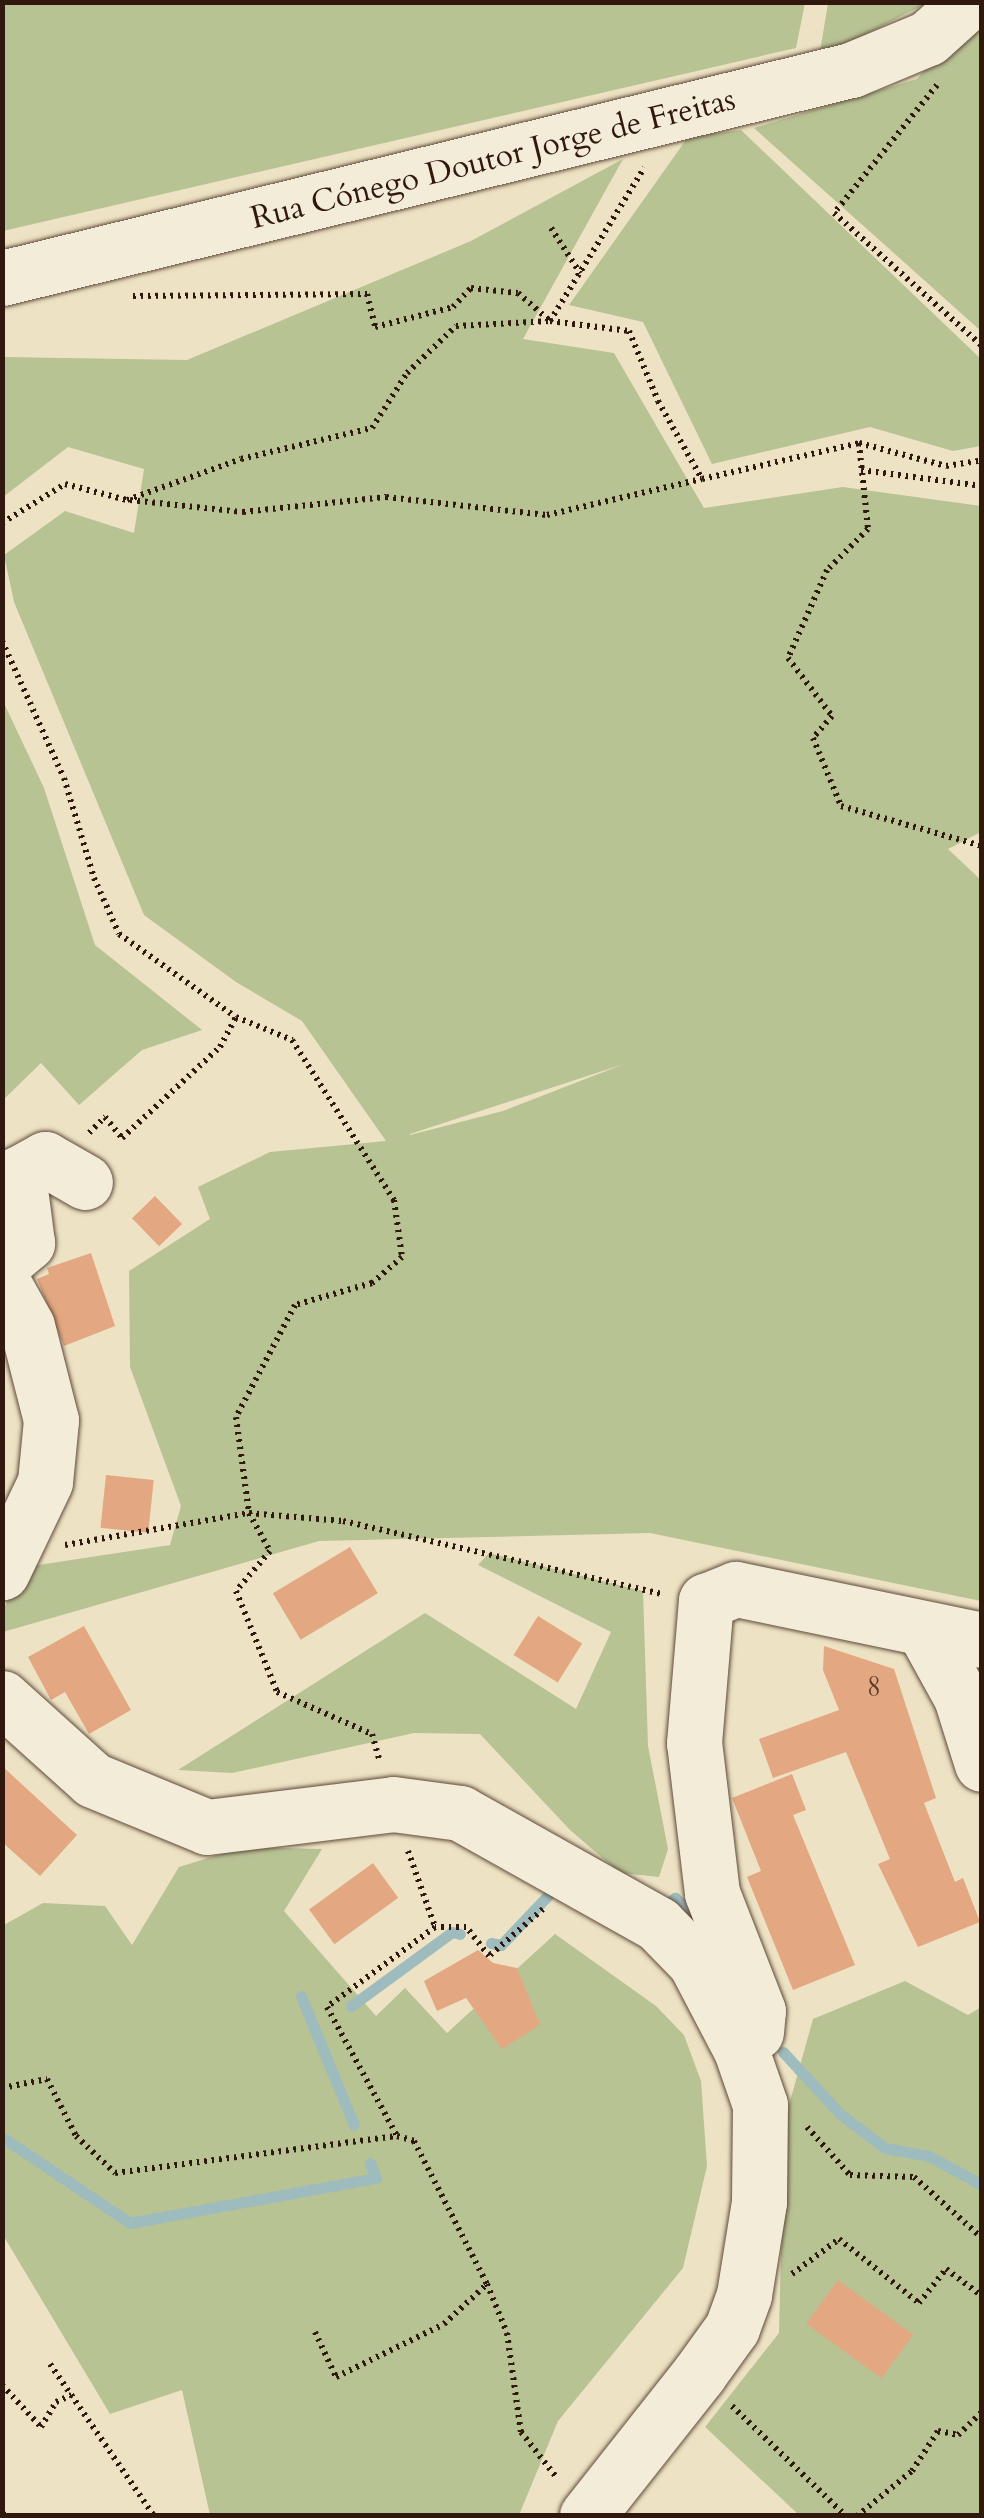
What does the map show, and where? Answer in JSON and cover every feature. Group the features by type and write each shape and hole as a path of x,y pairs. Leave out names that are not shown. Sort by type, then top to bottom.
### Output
{"street":[{"name":"Rua Cónego Doutor Jorge de Freitas","path":"2,278 851,70 928,38 968,2"},
{"path":"2,1264 27,1243 18,1174 45,1159 86,1182"},
{"path":"2,1282 27,1326 50,1420 44,1482 8,1563"},
{"path":"742,2050 757,2031 758,2010 712,1892 694,1742 706,1601 736,1589 982,1640"},
{"path":"924,1630 960,1696 982,1764"},
{"path":"2,1698 93,1780 207,1827 393,1804 460,1813 658,1924 695,1962 742,2050 760,2105 758,2202 744,2296 732,2328 699,2374 588,2513"}],"path":[{"path":"939,81 933,96 834,212 982,346"},
{"path":"550,321 676,115"},
{"path":"551,228 580,273"},
{"path":"118,296 367,294 375,327 454,307 471,288 518,293 550,321"},
{"path":"128,500 241,459 372,428 407,373 456,326 550,321 629,331 658,401 702,479"},
{"path":"859,443 868,529 828,570 788,658 832,716 813,738 840,806 982,846"},
{"path":"2,523 65,484 128,500 243,512 386,497 547,515 859,443 946,466 982,460"},
{"path":"861,470 982,486"},
{"path":"2,641 64,778 94,878 119,934 236,1016 292,1040 386,1185 402,1232 402,1256 372,1283 295,1305 236,1418 250,1513 270,1551 236,1590 278,1692 372,1734 435,1927"},
{"path":"86,1182 75,1146 106,1117 122,1138 220,1047 236,1016"},
{"path":"8,1563 250,1513 343,1521 706,1601"},
{"path":"397,2136 327,2007 435,1927 466,1927 489,1956 528,1923"},
{"path":"2,2088 47,2079 76,2136 115,2173 397,2136 414,2141 448,2218 487,2284 507,2334 521,2432 588,2513"},
{"path":"760,2105 786,2103 850,2175 914,2178 982,2238"},
{"path":"744,2296 809,2266 840,2240 920,2303 946,2269 982,2296"},
{"path":"315,2332 336,2378 444,2324 487,2284"},
{"path":"50,2364 154,2516"},
{"path":"699,2374 846,2516"},
{"path":"2,2385 40,2428 56,2402 72,2395"},
{"path":"857,2516 912,2471 938,2430 958,2434 982,2412"}],"green space":[{"path":"2,3 805,3 796,48 3,231"},
{"path":"828,3 927,3 819,58"},
{"path":"981,4 981,331 754,128 917,79"},
{"path":"741,130 981,359 981,446 953,451 870,427 712,464 643,322 569,305 688,137"},
{"path":"623,159 523,339 614,353 704,508 843,487 981,506 981,832 948,849 982,881 981,1601 650,1533 319,1541 3,1632 3,1610 25,1567 170,1545 181,1506 130,1367 129,1271 210,1219 198,1187 270,1152 386,1141 302,1021 236,982 144,915 14,602 4,555 65,511 134,533 144,469 68,447 3,497 3,357 187,360 471,241","holes":["624,1064 503,1111 410,1135"]},
{"path":"3,701 44,788 95,945 202,1030 142,1050 79,1105 41,1063 3,1100"},
{"path":"489,1553 643,1591 648,1746 668,1849 659,1877 620,1873 570,1830 480,1734 414,1733 232,1773 178,1770 425,1613 576,1709 611,1632 478,1565"},
{"path":"244,1847 322,1849 284,1911 376,2016 405,1988 447,2033 555,1934 656,2006 684,2035 701,2081 707,2166 683,2268 558,2421 519,2515 210,2515 182,2390 110,2414 3,2235 2,1926 43,1903 105,1906 132,1945 179,1867"},
{"path":"905,1981 968,2015 981,2007 981,2515 799,2515 705,2427 779,2333 784,2123 813,2019"}],"building":[{"path":"155,1196 182,1224 159,1246 132,1218"},
{"path":"91,1253 115,1326 64,1346 37,1279 49,1274 47,1268"},
{"path":"106,1475 154,1480 148,1533 100,1528"},
{"path":"350,1547 378,1593 301,1640 273,1593"},
{"path":"538,1616 582,1644 558,1683 514,1655"},
{"path":"84,1626 131,1710 89,1734 65,1692 51,1700 28,1657"},
{"path":"824,1646 894,1669 936,1798 924,1803 955,1882 963,1878 980,1922 918,1947 878,1864 890,1859 846,1752 773,1778 759,1739 839,1710 823,1670"},
{"path":"2,1766 77,1835 40,1876 2,1842"},
{"path":"792,1774 806,1810 793,1815 855,1965 793,1990 747,1877 761,1871 732,1798"},
{"path":"373,1863 398,1898 334,1944 309,1909"},
{"path":"478,1950 493,1963 517,1968 540,2025 502,2049 466,1998 437,2011 424,1981"},
{"path":"838,2280 913,2335 881,2378 806,2324"}],"waterway":[{"path":"491,1943 501,1945 552,1891"},
{"path":"668,1903 675,1898 699,1919"},
{"path":"351,2006 452,1932 460,1934"},
{"path":"301,1996 354,2125"},
{"path":"783,2052 840,2114 885,2148 929,2156 982,2185"},
{"path":"2,2137 130,2223 376,2178 370,2163"}]}
